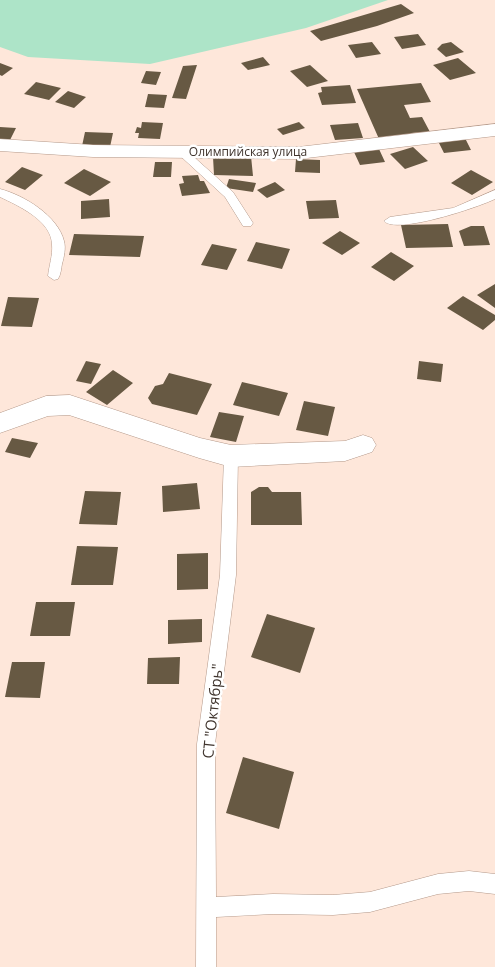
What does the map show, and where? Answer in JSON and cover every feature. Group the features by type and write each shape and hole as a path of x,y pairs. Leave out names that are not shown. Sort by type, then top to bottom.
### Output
{"street":[{"name":"Олимпийская улица","path":"0,145 93,151 298,153 495,130"},
{"path":"10,419 46,406 70,405 199,448 231,456 345,451 363,445"}],"lane":[{"path":"181,151 229,194 247,223"},
{"path":"0,193 27,206 52,228 59,242 54,276"},
{"path":"390,221 442,216 476,206 495,194"},
{"name":"СТ \"Октябрь\"","path":"206,967 206,744 228,575 231,456"},
{"path":"207,908 274,904 333,905 370,902 438,884 469,881 495,884"}],"green space":[{"path":"0,0 388,0 306,28 150,64 28,57 0,47"}],"building":[{"path":"401,4 414,13 377,26 321,41 310,31"},
{"path":"418,34 426,45 402,49 394,37"},
{"path":"372,42 381,54 356,58 348,45"},
{"path":"451,42 464,52 446,57 437,49 442,44"},
{"path":"263,57 270,65 248,70 241,63"},
{"path":"458,58 476,73 450,80 433,65"},
{"path":"0,63 13,68 2,76 0,75"},
{"path":"197,65 186,99 172,98 183,66"},
{"path":"310,65 328,81 307,87 290,71"},
{"path":"146,71 161,72 156,85 141,83"},
{"path":"36,82 61,88 49,100 24,94"},
{"path":"421,83 431,102 404,105 410,118 422,117 430,132 411,133 412,136 379,139 357,89"},
{"path":"350,85 356,103 322,105 318,93 322,92 321,87"},
{"path":"68,91 86,97 74,108 55,102"},
{"path":"148,94 167,95 164,108 145,107"},
{"path":"142,122 163,123 160,139 138,138 139,133 135,133 137,127 141,128"},
{"path":"299,122 305,128 283,135 277,129"},
{"path":"358,123 363,138 335,140 330,125"},
{"path":"0,127 16,128 10,140 0,140"},
{"path":"85,132 113,133 110,147 82,146"},
{"path":"464,136 471,150 444,153 437,139"},
{"path":"413,147 428,161 405,169 390,154"},
{"path":"379,149 385,162 360,165 354,152"},
{"path":"251,156 253,176 214,175 213,157"},
{"path":"296,159 320,160 320,173 295,172"},
{"path":"155,162 172,162 171,177 153,177"},
{"path":"22,167 43,175 25,190 5,182"},
{"path":"84,169 111,182 90,196 64,183"},
{"path":"471,170 493,182 472,195 451,183"},
{"path":"198,175 200,181 204,181 210,193 182,196 179,184 184,183 182,176"},
{"path":"229,179 256,183 253,192 226,188"},
{"path":"275,182 285,190 267,198 257,190"},
{"path":"109,199 110,217 81,219 81,201"},
{"path":"336,200 339,218 309,219 306,201"},
{"path":"448,224 453,247 406,248 401,225"},
{"path":"471,226 484,226 490,245 464,246 459,231"},
{"path":"340,231 360,243 342,255 322,243"},
{"path":"74,234 144,236 140,257 69,255"},
{"path":"256,242 290,249 282,269 247,261"},
{"path":"212,244 237,249 227,270 201,265"},
{"path":"391,252 414,266 394,281 371,267"},
{"path":"495,284 495,308 477,295"},
{"path":"463,296 495,315 495,320 483,330 447,308"},
{"path":"8,297 39,298 32,327 1,326"},
{"path":"86,361 101,364 91,384 76,381"},
{"path":"419,361 443,364 441,382 417,379"},
{"path":"113,370 133,383 107,405 86,392"},
{"path":"169,373 212,384 197,415 152,404 148,398 155,386 163,384"},
{"path":"242,382 288,393 279,416 233,405"},
{"path":"304,401 335,407 328,436 296,430"},
{"path":"219,412 244,416 236,442 210,437"},
{"path":"12,438 38,443 30,458 5,452"},
{"path":"197,483 200,509 163,512 162,486"},
{"path":"259,487 268,487 272,492 301,492 302,525 251,525 251,492"},
{"path":"85,491 121,492 117,525 79,524"},
{"path":"77,546 118,547 113,585 71,585"},
{"path":"208,553 208,589 177,590 177,554"},
{"path":"36,602 75,602 70,636 30,636"},
{"path":"267,614 315,628 300,673 251,657"},
{"path":"202,619 202,642 168,644 168,620"},
{"path":"180,657 179,684 147,684 148,658"},
{"path":"12,662 45,662 40,698 5,697"},
{"path":"243,757 294,772 279,829 226,813"}]}
